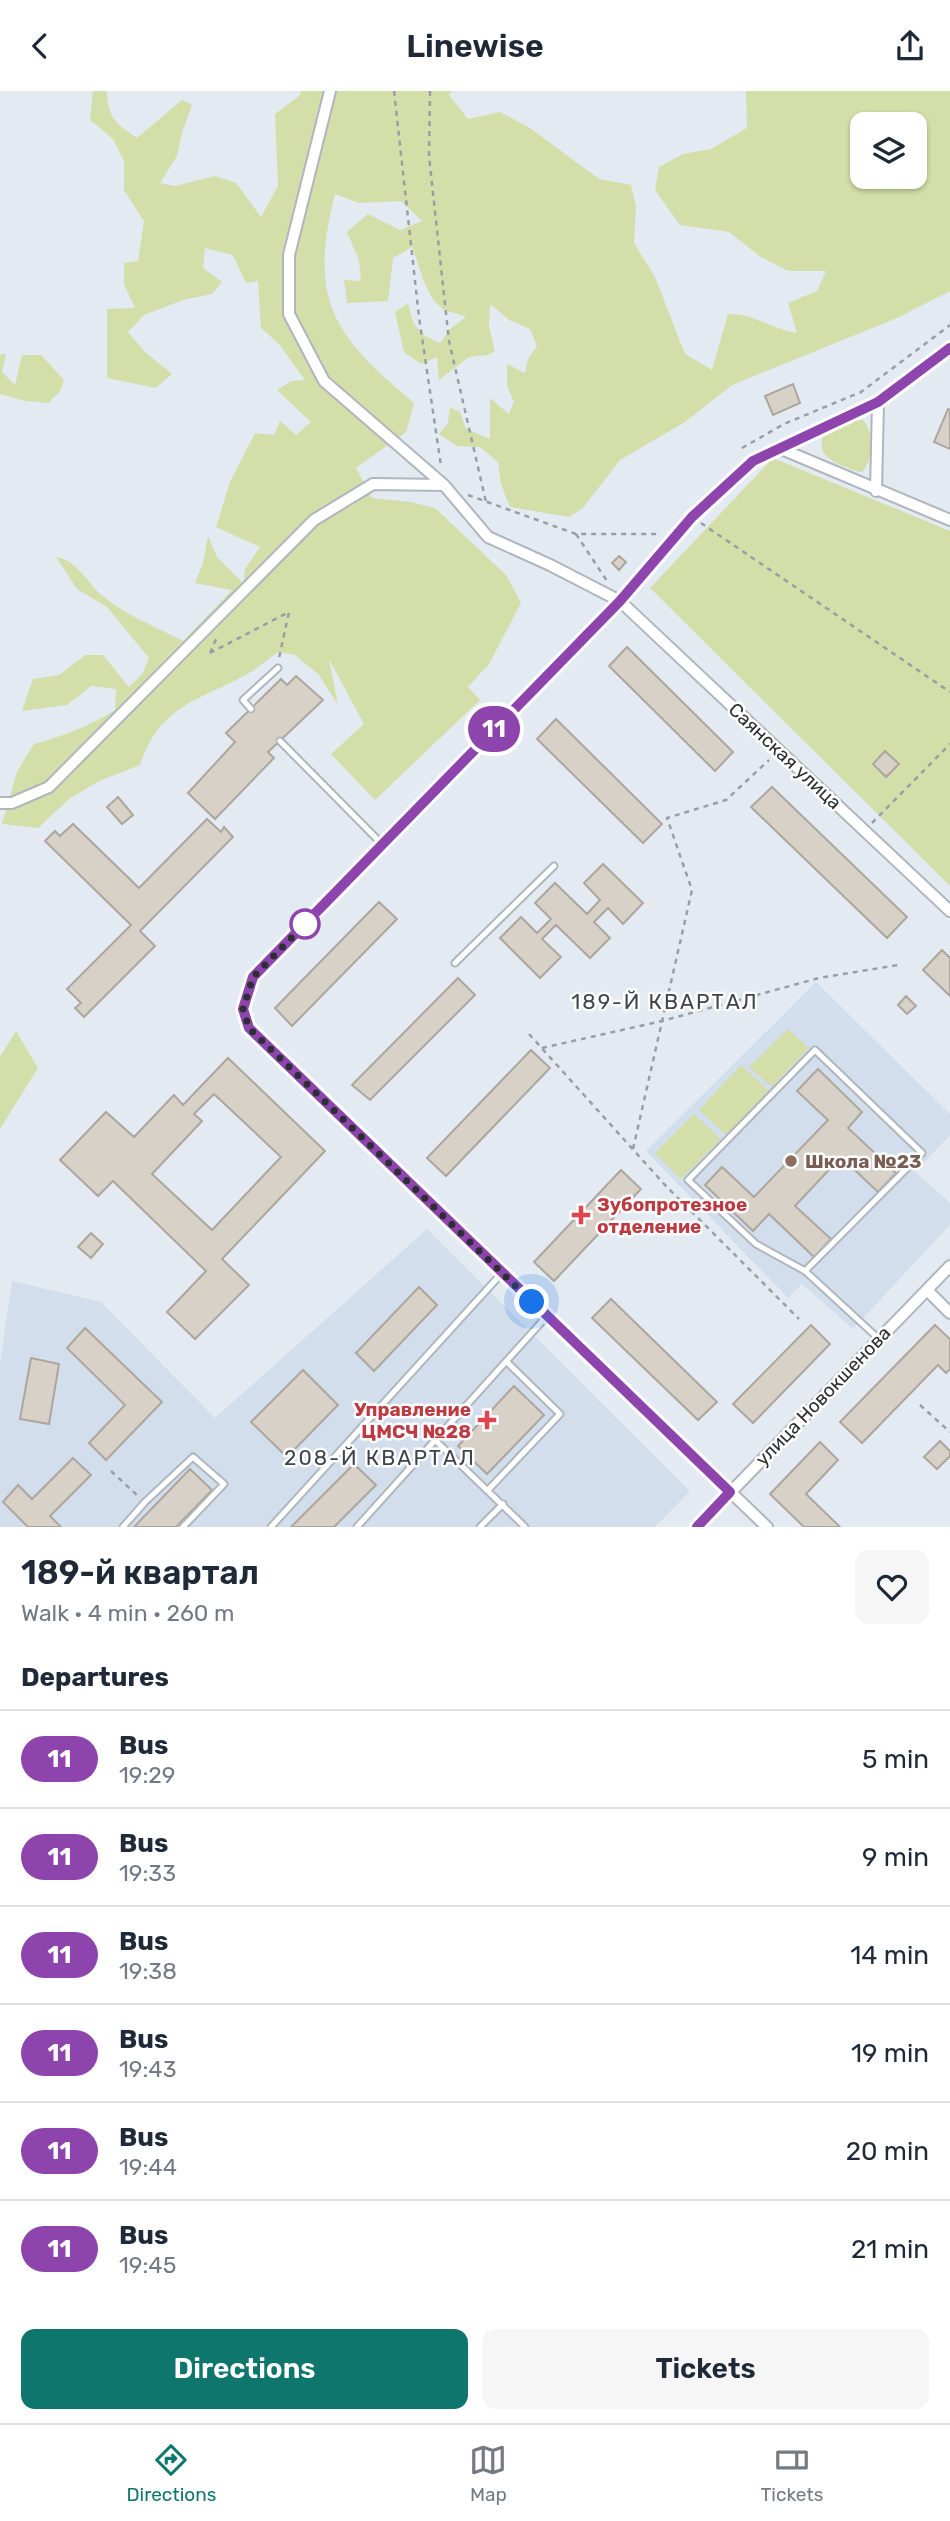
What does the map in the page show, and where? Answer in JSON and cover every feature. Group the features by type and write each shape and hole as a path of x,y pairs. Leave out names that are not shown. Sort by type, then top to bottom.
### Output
{"street":[{"name":"Саянская улица","path":"330,91 289,255 289,314 324,381 444,485 488,537 620,601 950,911"},
{"path":"767,1527 249,1028 243,1009 253,977 620,601 692,517 753,461 878,402 950,348"},
{"path":"876,491 878,402"},
{"path":"779,448 950,520"},
{"path":"0,803 12,803 49,787 314,520 373,484 444,485"},
{"name":"улица Новокшенова","path":"697,1527 950,1266"},
{"path":"927,1290 950,1313"}],"lane":[{"path":"251,709 243,700 278,668"},
{"path":"280,741 382,844"},
{"path":"455,963 554,866"},
{"path":"805,1271 922,1153 815,1050 688,1180 757,1244 805,1271 879,1339"},
{"path":"271,1527 503,1273"},
{"path":"357,1527 547,1316"},
{"path":"488,1490 560,1414 507,1362"},
{"path":"436,1441 524,1527"},
{"path":"123,1527 145,1502 193,1457 224,1484 183,1527"},
{"path":"480,1527 503,1504"}],"path":[{"path":"394,91 419,317 444,485"},
{"path":"430,91 429,156 449,341 486,502"},
{"path":"742,448 784,424 861,392 950,325"},
{"path":"465,493 576,534 678,534"},
{"path":"692,517 950,692"},
{"path":"576,534 620,601"},
{"path":"217,637 210,653 289,612 278,668"},
{"path":"864,831 950,744"},
{"path":"633,1149 692,890 667,818 726,800 769,760"},
{"path":"542,1048 662,1021 819,978 898,965"},
{"path":"529,1034 633,1149 799,1318"},
{"path":"920,1405 950,1432"},
{"path":"111,1471 145,1502"}],"shaded area":[{"name":"Школа №23","path":"816,982 950,1114 950,1135 915,1172 950,1203 950,1225 853,1329 802,1284 788,1298 646,1151"},
{"path":"427,1229 690,1491 655,1527 0,1527 0,1363 12,1281 101,1302 215,1418"}],"green space":[{"path":"93,91 107,91 109,108 114,119 137,138 182,100 192,105 177,156 160,183 175,186 215,176 236,183 261,217 278,186 275,114 299,96 301,91 452,91 449,95 468,119 500,112 530,128 599,179 631,185 636,207 634,243 655,277 685,354 712,370 728,314 746,316 797,333 788,303 817,291 826,271 788,271 761,257 729,232 680,225 655,190 659,167 683,154 711,149 747,128 746,91 950,91 950,291 897,318 732,385 685,422 620,460 582,509 569,517 510,507 501,484 498,462 480,447 457,446 439,434 448,423 450,407 460,412 466,429 490,439 490,398 509,414 514,402 507,386 507,364 525,373 528,359 537,346 530,329 509,320 490,304 489,327 495,351 488,355 469,357 439,380 437,357 421,364 404,352 395,312 408,303 417,328 440,343 451,328 466,317 445,310 433,299 412,247 393,258 388,301 347,303 344,280 361,281 359,260 347,232 368,214 400,230 422,221 401,201 359,203 335,194 327,231 325,262 327,289 334,313 346,335 364,357 414,403 406,432 356,468 372,498 411,502 435,508 506,575 521,603 489,664 468,687 480,700 375,800 331,754 364,724 329,659 338,705 319,675 295,655 278,652 251,672 197,699 170,717 149,745 140,765 99,781 69,799 38,828 2,824 17,772 34,744 76,730 115,710 116,689 91,686 67,705 22,711 33,679 59,675 85,655 103,655 129,687 142,674 149,658 107,607 77,589 56,557 74,565 97,591 116,606 183,641 232,590 195,583 203,563 208,536 217,557 243,583 245,569 260,547 216,527 230,482 255,433 274,435 280,421 296,435 311,422 277,390 291,381 305,380 279,344 261,328 258,281 246,283 233,255 205,248 203,268 222,282 212,294 183,300 144,315 128,332 145,352 172,374 156,388 107,378 107,309 135,308 124,284 124,263 138,261 144,221 124,190 124,161 113,139 90,120"},
{"path":"0,354 6,354 2,372 15,385 22,355 41,355 64,380 60,391 48,403 0,394"},
{"path":"853,420 863,420 867,425 871,445 869,460 863,471 859,472 831,460 822,450 824,435"},
{"path":"773,458 950,531 950,886 650,588"},
{"path":"788,1029 809,1048 772,1087 749,1067"},
{"path":"16,1031 38,1068 0,1129 0,1057"},
{"path":"741,1065 769,1091 726,1135 699,1110"},
{"path":"694,1114 721,1139 681,1179 655,1153"}],"building":[{"path":"793,384 800,403 773,415 765,396"},
{"path":"948,409 950,410 950,449 934,442"},
{"path":"619,556 626,562 619,570 612,563"},
{"path":"627,647 733,752 715,771 609,666"},
{"path":"296,676 323,700 268,752 274,758 215,819 188,793 235,742 226,733 281,679 287,685"},
{"path":"556,719 662,824 643,843 537,739"},
{"path":"885,751 899,764 886,777 873,764"},
{"path":"772,787 907,917 887,938 751,807"},
{"path":"118,797 133,815 122,824 107,807"},
{"path":"207,819 221,832 224,827 233,837 140,931 155,946 84,1017 75,1008 81,1003 67,989 131,925 45,841 55,831 60,836 73,824 139,888"},
{"path":"603,864 643,903 623,924 608,908 594,922 610,938 590,958 556,925 542,939 561,957 540,978 500,938 521,917 537,933 551,919 535,903 555,883 587,914 600,900 584,883"},
{"path":"379,902 397,919 292,1026 275,1008"},
{"path":"942,950 950,958 950,996 923,970"},
{"path":"458,978 475,995 370,1100 352,1085"},
{"path":"906,996 916,1006 907,1014 898,1005"},
{"path":"531,1050 550,1068 446,1176 427,1158"},
{"path":"228,1058 325,1151 222,1259 249,1285 195,1339 167,1312 206,1271 113,1181 98,1196 60,1160 106,1112 134,1137 174,1095 183,1105","holes":["214,1094 281,1157 212,1230 152,1174 202,1121 194,1114"]},
{"path":"818,1069 862,1112 848,1128 896,1173 878,1192 841,1157 795,1206 831,1239 814,1257 769,1214 753,1231 705,1185 722,1167 754,1197 828,1120 797,1091"},
{"path":"621,1170 641,1189 554,1281 534,1262"},
{"path":"91,1233 103,1244 91,1258 78,1247"},
{"path":"419,1287 437,1305 374,1371 356,1353"},
{"path":"611,1299 717,1402 698,1420 592,1318"},
{"path":"811,1325 830,1344 753,1423 733,1404"},
{"path":"935,1325 950,1339 950,1369 946,1373 938,1365 862,1443 840,1422"},
{"path":"85,1328 162,1402 106,1460 89,1443 125,1405 67,1348"},
{"path":"31,1358 59,1364 49,1424 20,1419"},
{"path":"303,1370 338,1405 287,1457 251,1422"},
{"path":"514,1386 544,1415 487,1474 458,1446"},
{"path":"940,1441 950,1451 950,1456 937,1469 924,1457"},
{"path":"820,1442 838,1460 806,1494 840,1527 804,1527 770,1494"},
{"path":"73,1458 91,1475 50,1516 61,1527 28,1527 3,1502 18,1485 32,1499"},
{"path":"354,1464 376,1485 334,1527 291,1527"},
{"path":"190,1469 212,1490 176,1527 134,1527"}],"bus line":[{"name":"11","path":"697,1527 730,1492 249,1028 243,1009 253,977 620,601 692,517 753,461 878,402 950,348"}],"place":[{"name":"Школа №23","path":"791,1161"},
{"name":"Зубопротезное отделение","path":"581,1215"},
{"name":"Управление ЦМСЧ №28","path":"487,1420"}],"district":[{"name":"189-Й КВАРТАЛ","path":"665,1001"},
{"name":"208-Й КВАРТАЛ","path":"380,1457"}],"route":[{"path":"305,924 307,922 253,977 243,1009 249,1028 532,1302"}]}
